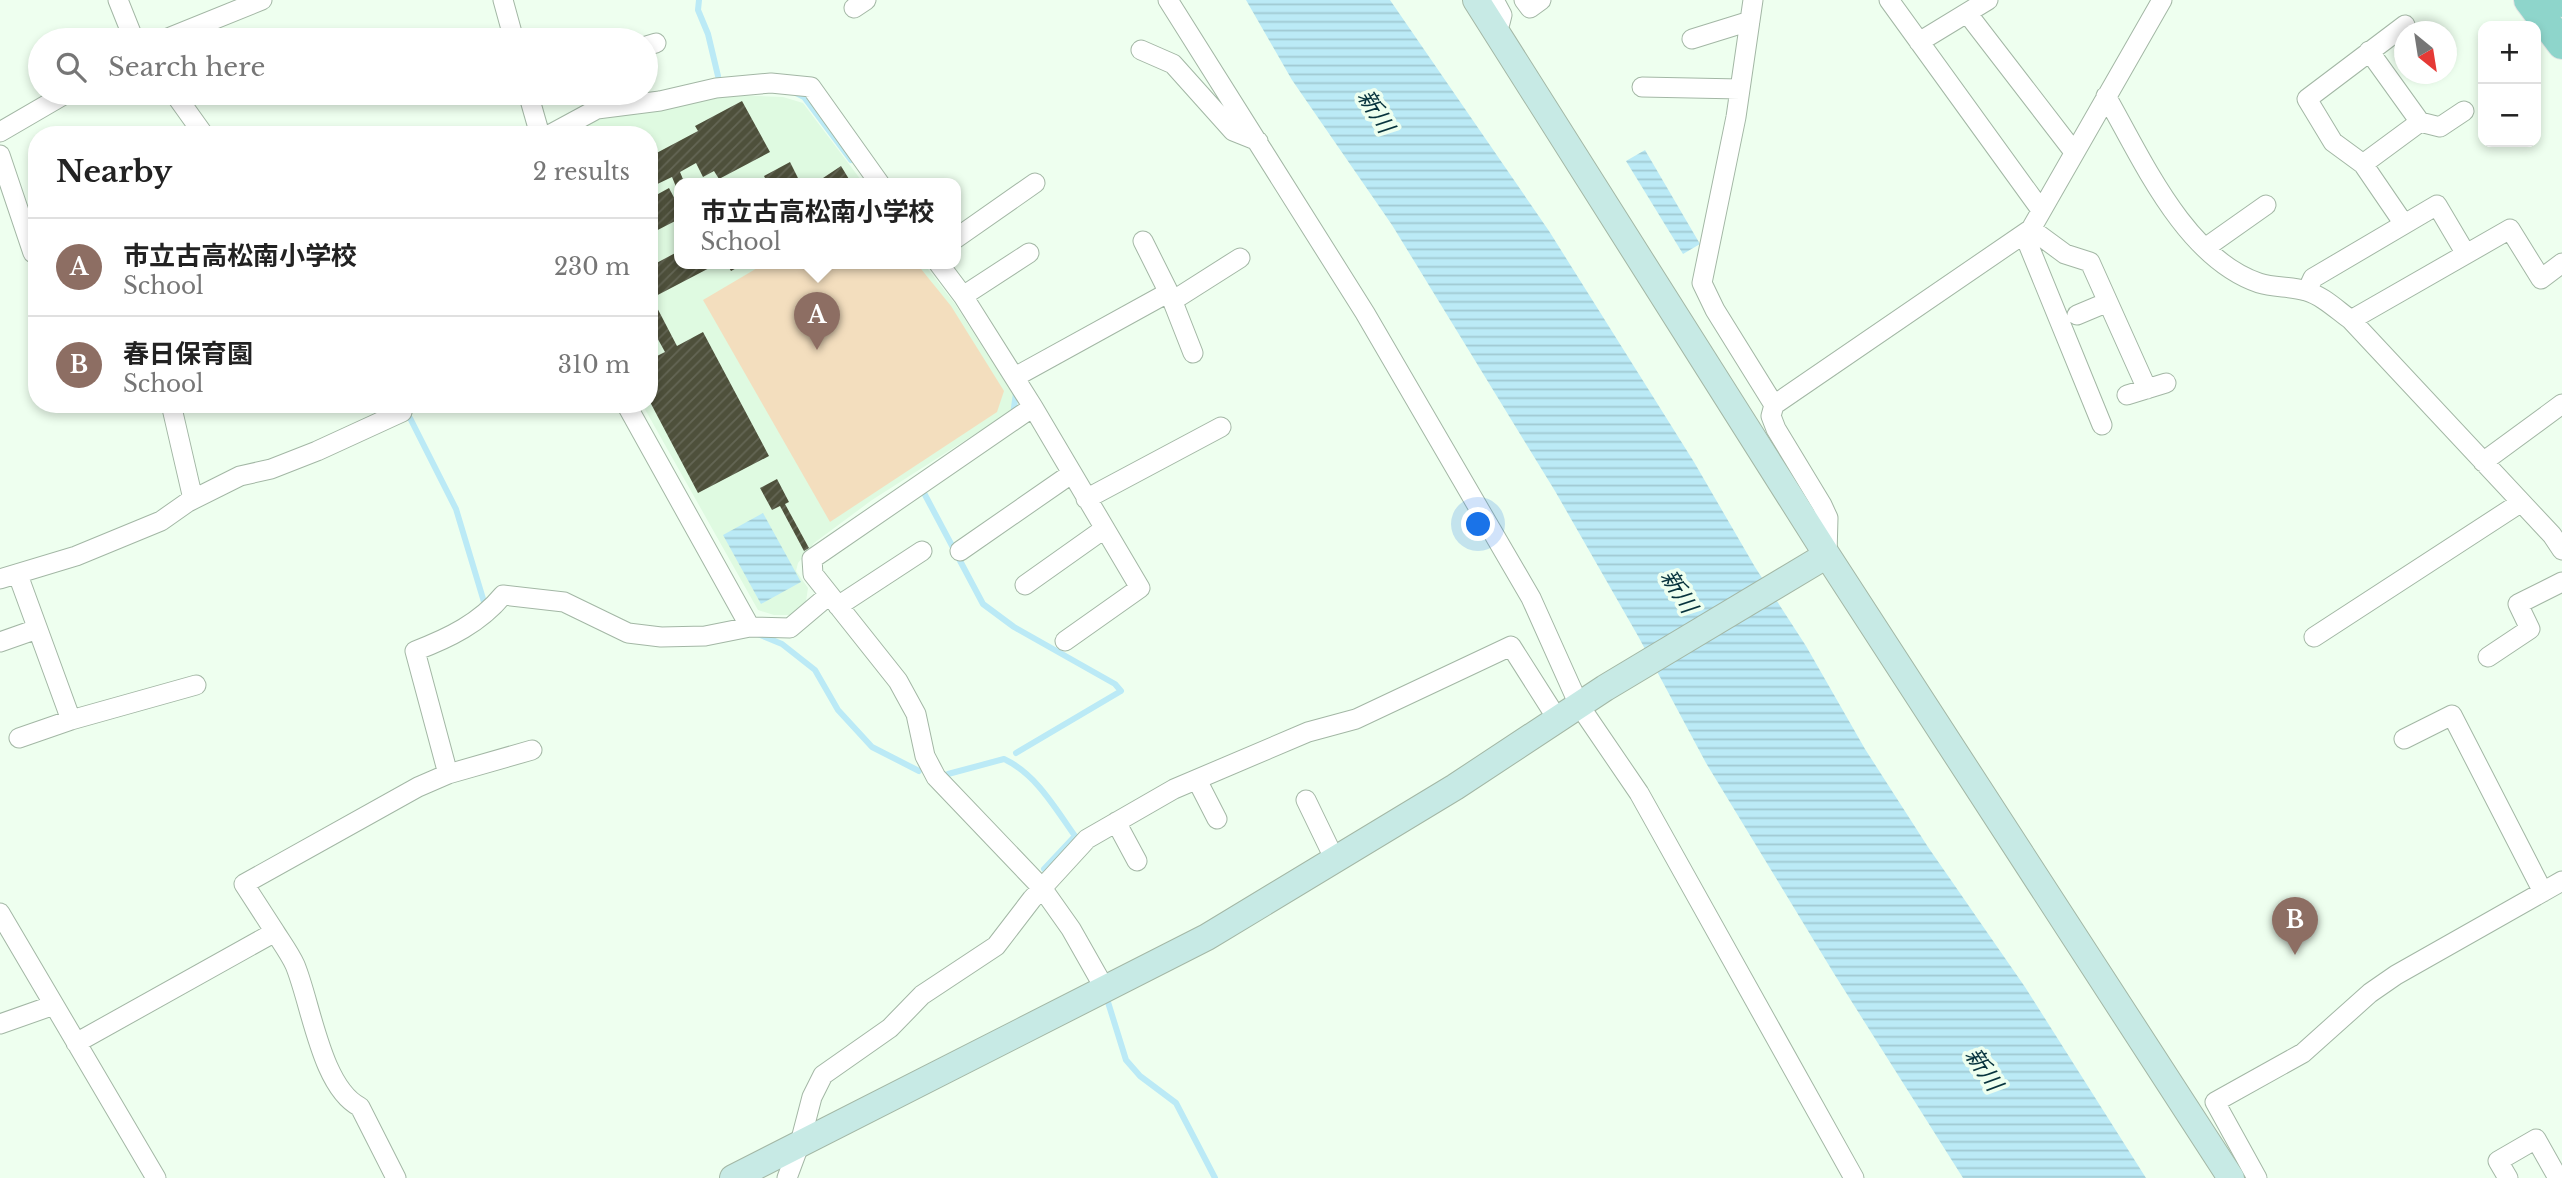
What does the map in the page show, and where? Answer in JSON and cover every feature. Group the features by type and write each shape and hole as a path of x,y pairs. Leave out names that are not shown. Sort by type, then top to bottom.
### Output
{"main road":[{"path":"2529,0 2562,44"}],"street":[{"path":"118,0 129,28"},
{"path":"193,28 262,0"},
{"path":"503,0 511,28"},
{"path":"1168,0 1366,313 1531,597 1568,712"},
{"path":"1476,0 1825,556 2231,1178"},
{"path":"1493,27 1500,23 1502,15 1494,0"},
{"path":"1524,0 1530,8 1541,0"},
{"path":"1753,0 1740,89 1702,283 1714,310 1774,404"},
{"path":"1889,0 2041,210"},
{"path":"1919,42 1988,0"},
{"path":"1825,556 1828,519 1776,429 1771,416 1774,404 2028,232 2162,0"},
{"path":"1967,13 2074,152"},
{"path":"1692,39 1750,21"},
{"path":"2394,33 2306,99 2333,142 2363,164 2404,225"},
{"path":"1141,50 1173,64 1233,131 1258,141"},
{"path":"2369,51 2420,122 2440,127 2464,111"},
{"path":"658,102 716,88 771,83 811,87 876,178"},
{"path":"1642,87 1740,89"},
{"path":"2106,96 2173,212 2205,248 2230,268 2259,283 2307,291 2331,304 2351,320 2520,503 2559,539"},
{"path":"0,132 46,105"},
{"path":"183,105 198,126"},
{"path":"531,105 537,126"},
{"path":"566,126 597,109 633,105"},
{"path":"2363,164 2420,122"},
{"path":"0,155 28,233"},
{"path":"961,235 1035,183"},
{"path":"2205,248 2266,205"},
{"path":"2307,291 2313,278 2437,205 2466,254"},
{"path":"2351,320 2510,229 2541,279 2562,263"},
{"path":"2028,232 2065,254 2090,262 2108,302 2156,386 2127,395"},
{"path":"2028,232 2102,425"},
{"path":"1143,241 1171,297 1193,353"},
{"path":"963,296 1029,253"},
{"path":"1016,377 1162,296 1177,298 1240,258"},
{"path":"943,269 1016,377 1140,588 1065,641"},
{"path":"2077,316 2108,302"},
{"path":"2483,462 2562,404"},
{"path":"1033,407 812,559 813,574 898,681 916,714 925,756 936,777 1042,888 1071,929 1105,989"},
{"path":"173,413 193,499"},
{"path":"71,720 37,629 9,577 76,556 161,521 193,499 240,476 271,469 317,451 400,413"},
{"path":"631,413 750,627"},
{"path":"1086,499 1221,427"},
{"path":"960,551 1071,474"},
{"path":"2314,637 2520,503"},
{"path":"1026,585 1104,529"},
{"path":"448,774 415,651 449,638 487,613 503,595 565,602 628,633 661,637 705,636 750,627 790,628 922,551"},
{"path":"733,1178 1208,937 1455,787 1605,688 1825,556"},
{"path":"2488,657 2530,629 2518,604 2562,582"},
{"path":"0,642 37,629"},
{"path":"788,1178 812,1097 823,1075 890,1028 922,995 996,946 1042,888 1087,839 1174,789 1308,732 1356,719 1511,646 1639,793 1854,1178"},
{"path":"19,738 71,720 197,685"},
{"path":"2404,739 2452,715 2543,892"},
{"path":"396,1178 360,1107 351,1102 338,1085 313,1028 295,965 244,884 418,787 448,774 532,750"},
{"path":"1197,780 1217,819"},
{"path":"1306,800 1335,860"},
{"path":"1116,822 1137,861"},
{"path":"2257,1178 2215,1102 2303,1053 2370,993 2396,975 2562,881"},
{"path":"0,913 156,1178"},
{"path":"76,1043 275,932"},
{"path":"0,1024 54,1005"},
{"path":"2508,1178 2498,1161 2536,1139 2558,1178"}],"shaded area":[{"path":"731,95 783,97 803,103 859,178 674,178 674,269 928,269 955,304 1014,396 1011,411 872,500 814,543 798,563 796,571 808,588 805,608 795,615 774,615 758,610 647,413 658,413 658,126 581,126 597,116 663,109"},
{"path":"756,269 921,269 951,306 1004,391 997,412 830,522 703,300"}],"water":[{"name":"新川","path":"1246,0 1390,0 1549,231 1694,462 1865,749 1928,847 2025,987 2146,1178 1963,1178 1706,763 1638,636 1555,491 1392,225 1292,80"},
{"path":"1645,150 1700,244 1683,254 1626,161"},
{"path":"763,513 801,582 761,604 723,535"}],"building":[{"path":"742,101 770,152 721,178 714,171 703,177 696,163 680,172 682,178 674,178 674,182 672,177 658,184 658,152 698,131 695,126"},
{"path":"790,162 798,178 765,178 764,176"},
{"path":"841,166 848,178 823,178"},
{"path":"669,188 674,198 674,222 658,230 658,194"},
{"path":"674,254 674,269 707,269 658,295 658,262"},
{"path":"658,310 677,346 703,332 769,456 698,493 656,413 658,413 658,356 665,352 658,339"},
{"path":"777,479 789,502 785,504 809,548 804,551 780,506 772,510 760,488"}],"waterway":[{"path":"699,0 698,10 708,34 718,76"},
{"path":"796,93 804,97 851,160"},
{"path":"1013,415 1016,393"},
{"path":"410,418 456,509 484,602 490,603"},
{"path":"924,493 983,604 1014,627 1115,684 1121,691 1016,753"},
{"path":"758,634 782,644 815,670 838,710 872,747 919,771"},
{"path":"948,774 1004,759 1026,773 1052,803 1075,836 1044,869"},
{"path":"1107,999 1126,1060 1140,1076 1176,1103 1215,1178"}],"place":[{"name":"市立古高松南小学校","path":"817,350"},
{"name":"春日保育園","path":"2295,955"}]}
